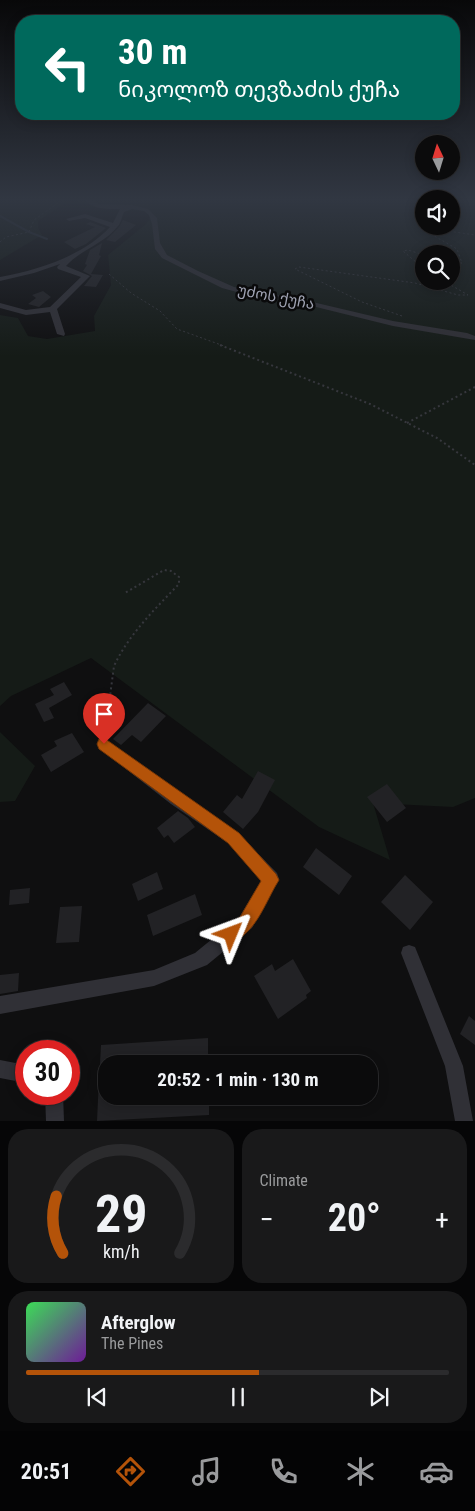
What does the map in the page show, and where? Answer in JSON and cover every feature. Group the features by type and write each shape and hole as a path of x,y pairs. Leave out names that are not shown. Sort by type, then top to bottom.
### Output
{"street":[{"path":"0,278 19,276 78,252"},
{"name":"უძოს ქუჩა","path":"160,252 192,272 221,285 243,292 283,297 407,326 475,338"},
{"path":"0,305 17,312 26,313 53,309 86,276 61,267 72,256"},
{"path":"53,309 61,334"},
{"path":"0,1005 154,978 201,959 246,922 271,880 233,838 104,744"},
{"path":"409,953 454,1066 464,1121"},
{"path":"0,1069 15,1072"},
{"path":"55,1105 56,1121"}],"path":[{"path":"403,252 415,262"},
{"path":"397,314 362,302 295,269 299,267 415,283"},
{"path":"109,274 131,293 160,311 177,329 287,370 370,404 437,438 475,465"},
{"path":"440,290 458,295 468,295 459,290"},
{"path":"408,423 475,386"},
{"path":"104,744 113,689 114,666 117,658 125,645 179,584 179,577 172,572 159,571 139,586 125,593"}],"shaded area":[{"path":"0,252 13,252 0,260"},
{"path":"111,252 415,252 415,290 460,290 460,252 475,252 475,798 453,807 373,803 390,860 319,827 91,658 11,696 0,706 0,315 18,318 28,336 47,339 95,331 94,316 111,285 108,255"},
{"path":"0,732 35,766 15,801 0,802"}],"building":[{"path":"89,252 100,252 99,255 101,256 91,274 103,275 96,287 84,286 92,276 83,271 87,265 85,264"},
{"path":"43,291 51,297 39,307 28,304 36,298 32,295"},
{"path":"64,682 72,695 49,708 54,718 44,722 35,704 54,695 50,689"},
{"path":"148,703 166,716 141,742 132,735 121,745 113,739"},
{"path":"72,733 84,752 51,772 41,755 57,746 54,741"},
{"path":"258,771 275,780 258,812 243,829 223,812 237,795 242,799"},
{"path":"387,784 406,808 387,822 367,797"},
{"path":"178,811 188,818 195,827 174,843 168,835 164,838 157,828"},
{"path":"316,848 352,876 339,895 303,867"},
{"path":"157,872 163,889 138,901 132,884"},
{"path":"405,875 433,902 410,930 381,902"},
{"path":"30,888 29,903 9,905 10,890"},
{"path":"195,894 202,915 153,936 147,915"},
{"path":"82,906 79,942 56,943 60,907"},
{"path":"293,959 311,991 306,995 307,998 278,1019 254,976 272,964 275,971"},
{"path":"19,973 18,991 0,994 0,975"},
{"path":"469,1016 475,1021 475,1045 460,1034"},
{"path":"208,1038 208,1055 100,1055 101,1045"},
{"path":"98,1100 98,1105 209,1105 209,1115 97,1121"}],"route":[{"path":"104,744 176,799 233,838 271,880 246,922 231,934"}]}
